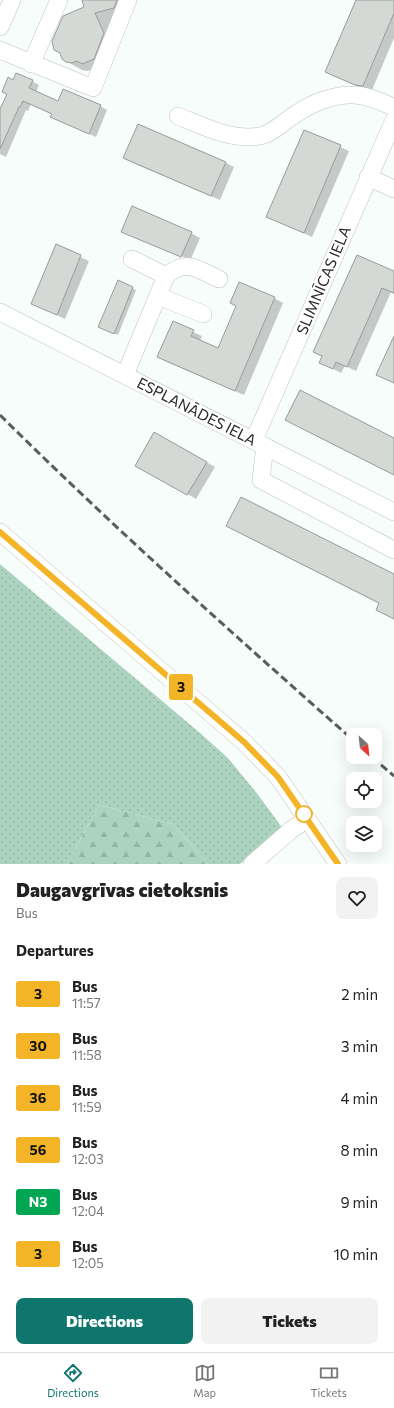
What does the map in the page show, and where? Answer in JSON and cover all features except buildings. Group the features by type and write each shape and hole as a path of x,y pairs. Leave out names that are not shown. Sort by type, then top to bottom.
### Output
{"street":[{"path":"0,27 12,0"},
{"path":"31,64 59,0"},
{"path":"0,50 31,64 93,88 128,0"},
{"path":"178,116 216,131 239,137 260,136 277,128 296,114 314,104 331,98 354,94 371,98 394,107"},
{"name":"SLIMNĪCAS IELA","path":"394,120 368,177 259,443 261,480 394,550"},
{"path":"368,177 394,189"},
{"path":"132,259 166,276"},
{"path":"125,375 166,276 174,269 187,265 218,279"},
{"path":"158,296 203,314"},
{"name":"ESPLANĀDES IELA","path":"0,312 394,512"},
{"path":"0,532 244,742 278,777 338,864"},
{"path":"252,864 291,830 307,819"}],"green space":[{"path":"0,564 228,758 259,796 283,829 240,864 208,864 173,824 99,805 67,864 0,864"},
{"path":"99,805 173,824 208,864 67,864"}],"railway":[{"path":"0,415 130,540 346,734"},
{"path":"380,764 394,776"}],"bus line":[{"name":"3","path":"0,532 244,742 278,777 338,864"}]}
